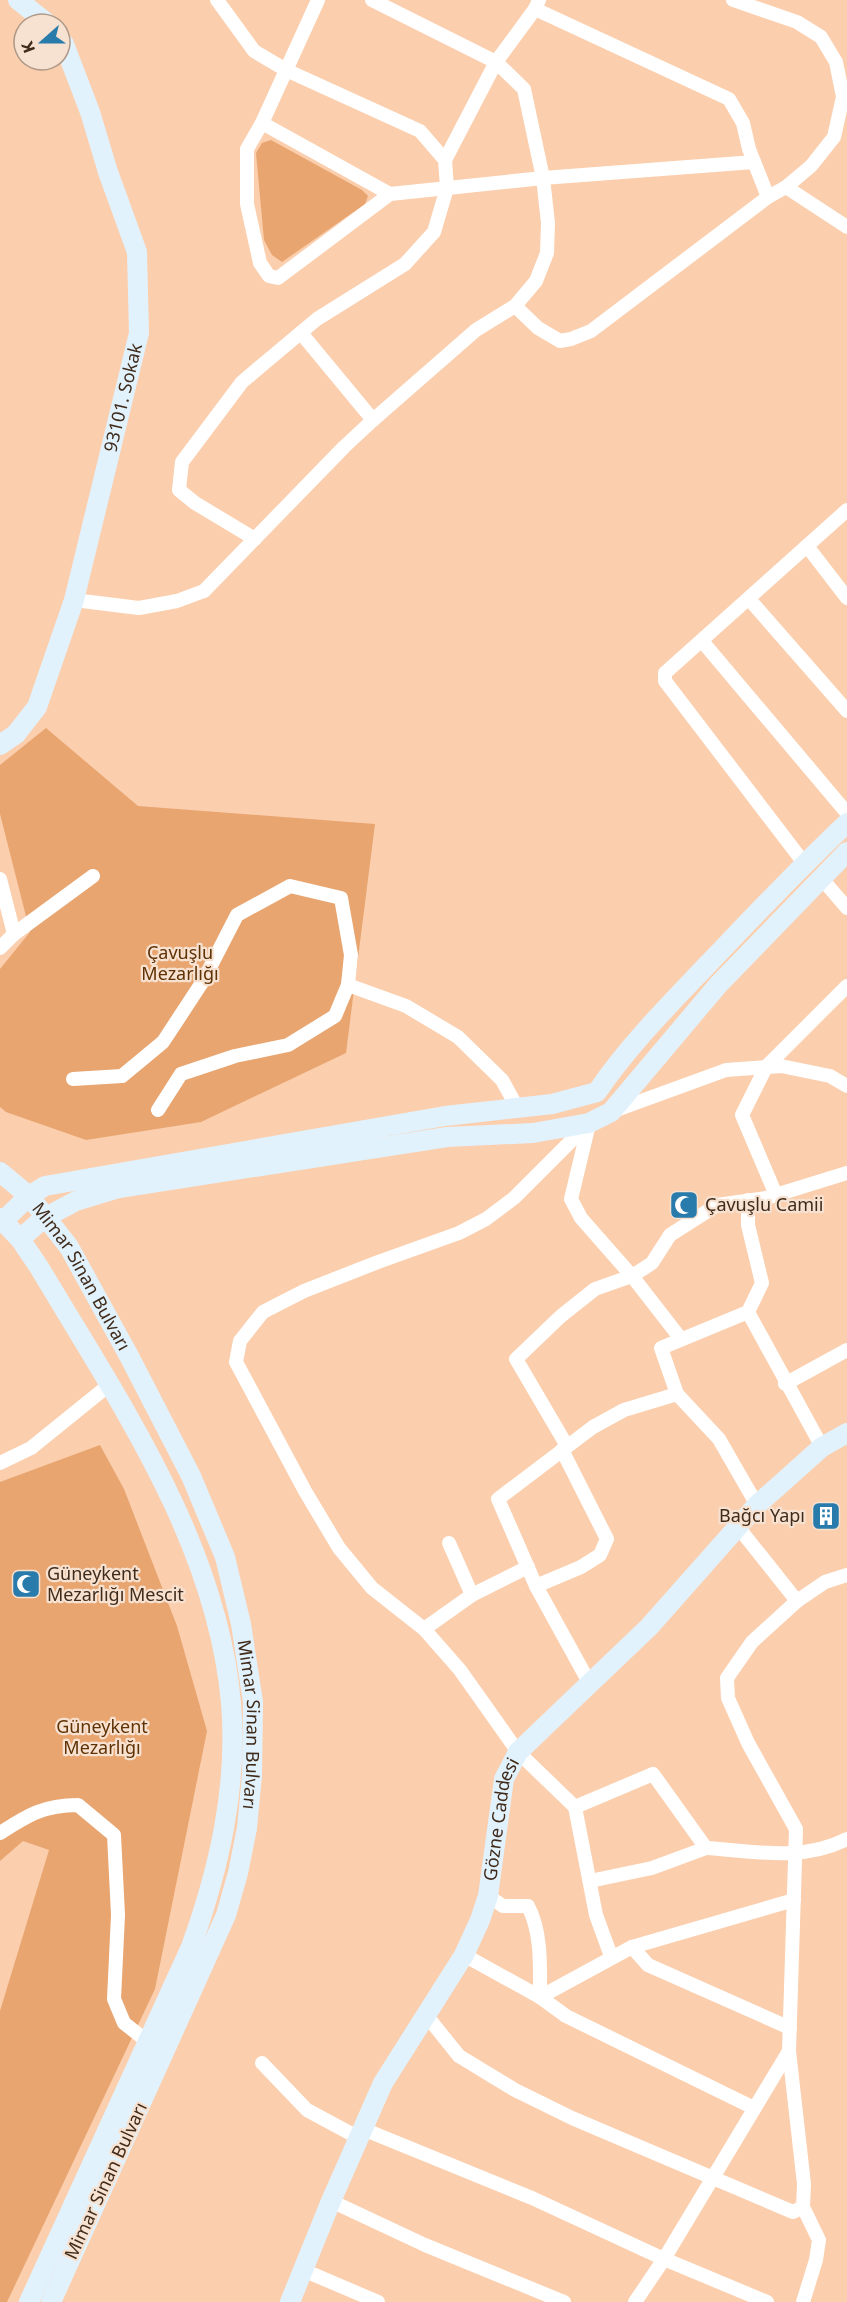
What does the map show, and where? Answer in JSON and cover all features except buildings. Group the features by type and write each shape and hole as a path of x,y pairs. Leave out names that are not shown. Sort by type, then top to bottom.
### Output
{"main road":[{"path":"18,0 33,12"},
{"name":"93101. Sokak","path":"0,745 16,734 37,707 74,600 139,333 137,252 108,171 90,111 72,65"},
{"path":"2,1219 29,1196 45,1186 445,1116 552,1104 597,1092 610,1072 680,994 804,863 847,823"},
{"path":"20,1239 44,1218 76,1202 119,1188 447,1137 533,1133 589,1123 611,1112 718,985 847,852"},
{"name":"Mimar Sinan Bulvarı","path":"0,1172 29,1196 69,1247 191,1476 225,1557 241,1624 253,1702 252,1775 247,1828 226,1915 51,2302"},
{"name":"Mimar Sinan Bulvarı","path":"2,1219 20,1239 39,1267 157,1471 200,1566 219,1632 231,1703 231,1771 226,1821 206,1905 191,1947 29,2302"},
{"name":"Gözne Caddesi","path":"290,2302 383,2083 464,1955 480,1920 488,1896 504,1779 518,1752 649,1628 757,1505 822,1447 847,1433"}],"street":[{"path":"217,0 254,51 286,70 420,131 444,160 447,188 434,232 405,264 317,320 242,382 182,462 179,490 195,503 255,539"},
{"path":"318,0 262,123 247,149 247,204 260,263 269,276 278,278 390,194 543,178 754,162"},
{"path":"74,600 140,608 177,601 204,591 373,420 476,330 515,306 536,281 547,253 548,223 543,178 524,89 496,62 372,0"},
{"path":"515,306 538,328 560,341 591,331 768,197 786,187 811,166 834,137 843,97 836,62 821,37 797,22 733,0"},
{"path":"444,160 496,62 537,5 729,99 743,123 749,149 768,197"},
{"path":"262,123 390,194"},
{"path":"786,187 847,227"},
{"path":"301,333 373,420"},
{"path":"804,863 665,681 665,673 847,510"},
{"path":"807,546 847,598"},
{"path":"749,599 847,711"},
{"path":"702,641 847,813"},
{"path":"0,948 14,934 93,876"},
{"path":"0,879 14,934"},
{"path":"822,879 847,908"},
{"path":"73,1079 122,1076 163,1042 203,981 237,915 290,886 341,898 351,955 348,986 335,1016 288,1045 235,1056 181,1074 158,1110"},
{"path":"348,986 406,1006 458,1037 502,1080 518,1108"},
{"path":"777,1195 742,1115 766,1067 847,986"},
{"path":"611,1112 726,1070 781,1066 830,1076 847,1086"},
{"path":"589,1123 571,1199 581,1218 632,1276 681,1339"},
{"path":"589,1123 514,1198 486,1219 459,1233 304,1291 262,1312 240,1341 236,1362 305,1491 339,1548 372,1587 424,1629 460,1670 518,1752 575,1807 596,1915 611,1956"},
{"path":"536,1586 581,1567 600,1555 607,1539 565,1448 516,1359 561,1316 595,1289 632,1276 652,1263 670,1235 717,1205 777,1195 847,1173"},
{"path":"748,1200 748,1225 762,1283 748,1312 661,1348 677,1394 719,1439 757,1505"},
{"path":"748,1312 785,1384 822,1447"},
{"path":"785,1384 847,1350"},
{"path":"0,1463 31,1448 109,1385"},
{"path":"590,1684 536,1586 498,1499 593,1427 624,1410 677,1394"},
{"path":"738,1527 797,1600"},
{"path":"448,1543 472,1595"},
{"path":"424,1629 472,1595 528,1567"},
{"path":"803,2302 816,2260 819,2240 803,2207 804,2184 789,2050 796,1829 748,1743 728,1698 727,1678 752,1642 797,1600 825,1582 847,1575"},
{"path":"575,1807 653,1774 706,1848"},
{"path":"0,1833 30,1814 60,1805 78,1805 114,1834 118,1915 114,1999 124,2023 148,2042"},
{"path":"590,1881 652,1868 706,1848 795,1854 838,1844 847,1839"},
{"path":"488,1896 503,1906 528,1906 532,1912 535,1918 540,1958 540,1997"},
{"path":"540,1997 611,1956 632,1947 794,1900"},
{"path":"632,1947 648,1965 790,2028"},
{"path":"464,1955 540,1997 566,2016 754,2108"},
{"path":"426,2015 459,2056 514,2090 572,2118 793,2212 803,2207"},
{"path":"634,2302 664,2259 789,2050"},
{"path":"262,2063 307,2110 361,2134 532,2198 664,2259 767,2302"},
{"path":"331,2201 425,2245 564,2302"},
{"path":"303,2270 378,2302"}],"green space":[{"path":"271,140 362,190 368,196 365,204 282,262 272,255 264,240 256,153 262,143"},
{"name":"Çavuşlu Mezarlığı","path":"46,728 138,806 375,824 346,1053 201,1122 86,1140 6,1112 0,1107 0,969 30,932 0,814 0,765"},
{"name":"Güneykent Mezarlığı","path":"100,1445 124,1489 177,1626 207,1731 155,1989 7,2302 0,2302 0,2011 49,1850 23,1841 0,1861 0,1482"}],"place":[{"name":"Çavuşlu Camii","path":"684,1205"},
{"name":"Bağcı Yapı","path":"826,1516"},
{"name":"Güneykent Mezarlığı Mescit","path":"26,1584"}]}
